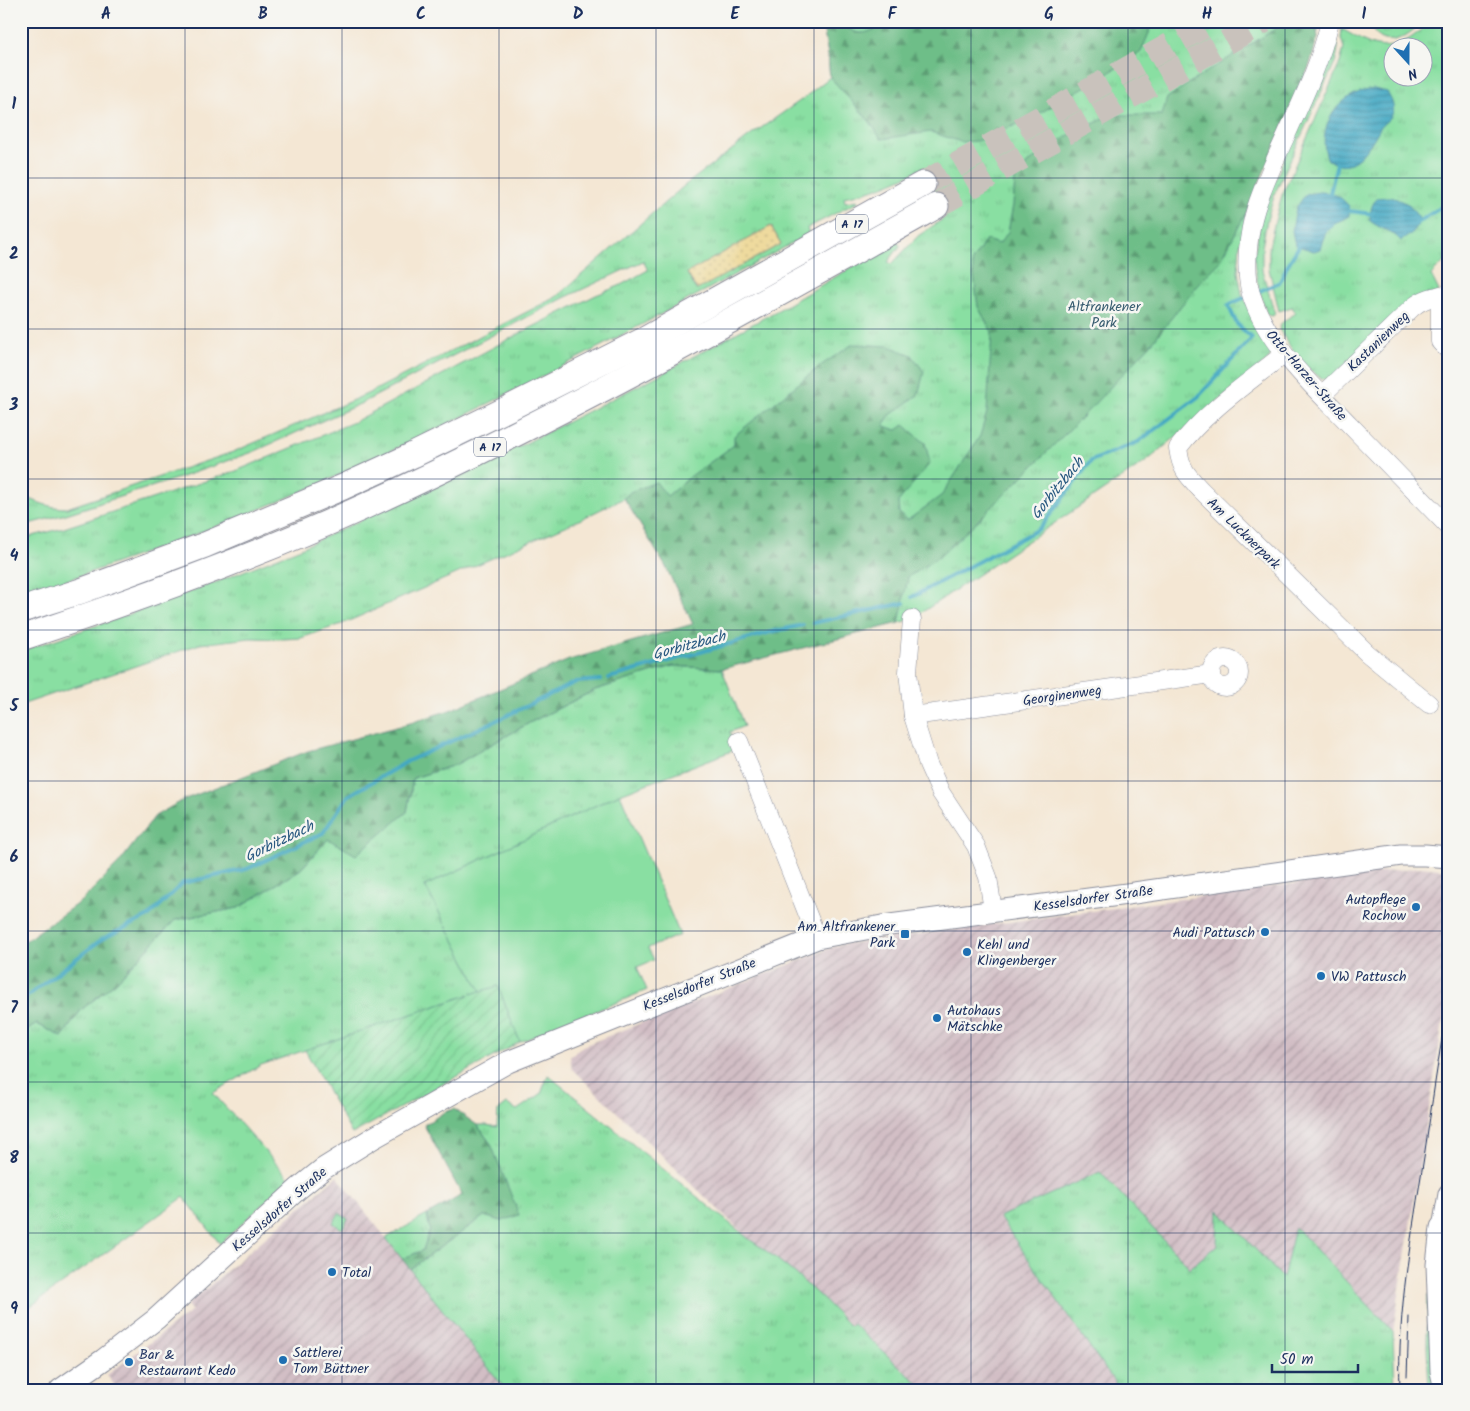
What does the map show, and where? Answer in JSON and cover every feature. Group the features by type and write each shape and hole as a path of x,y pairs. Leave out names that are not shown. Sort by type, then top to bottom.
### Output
{"highway":[{"name":"A 17","path":"21,610 206,545 334,491 413,455 644,340 923,184"},
{"name":"A 17","path":"21,638 88,616 214,570 358,510 515,434 655,362 936,206"},
{"path":"1442,1228 1439,1264 1443,1371 1446,1390"}],"main road":[{"name":"Kesselsdorfer Straße","path":"60,1390 156,1319 323,1169 373,1138 508,1062 817,938 882,926 1127,894 1401,855 1449,857"},
{"path":"1442,1228 1449,1194"}],"street":[{"name":"Otto-Harzer-Straße","path":"1330,21 1316,68 1267,180 1256,210 1249,244 1247,271 1251,293 1264,327 1284,354 1449,527"},
{"name":"Kastanienweg","path":"1322,396 1423,299 1444,295 1440,342 1449,351"},
{"name":"Am Lucknerpark","path":"1284,354 1189,433 1178,448 1180,460 1185,472 1202,491 1367,653 1429,704"},
{"path":"912,619 908,672 913,716 928,764 941,793 976,846 988,877 993,911"},
{"name":"Georginenweg","path":"913,716 1212,674"},
{"path":"739,741 817,938"}],"shaded area":[{"path":"1420,867 1449,870 1449,984 1393,1331 1295,1228 1283,1278 1217,1245 1190,1268 999,1218 1120,1390 925,1390 853,1324 851,1326 767,1251 749,1239 572,1069 570,1056 583,1046 839,945"},
{"path":"337,1176 506,1390 118,1390 107,1375 192,1311 187,1305"}],"green space":[{"name":"Altfrankener Park","path":"822,21 1322,21 1247,211 1240,244 1238,272 1242,294 1269,344 1271,352 1269,359 1147,461 912,619 899,623 802,647 693,624 666,567 624,498 577,521 342,624 301,638 250,638 200,644 21,705 21,651 214,583 301,548 522,445 663,373 780,309 897,241 900,246 888,262 892,264 918,236 946,217 919,170 883,186 844,197 845,202 857,200 858,202 807,228 809,234 586,354 416,439 318,485 234,519 21,596 21,539 64,528 236,471 354,422 507,340 648,270 643,261 564,298 362,403 253,452 179,478 66,514 21,526 21,495 49,506 67,508 233,452 367,394 556,297 684,186 830,77","holes":["771,226 781,244 696,290 687,273"]},
{"path":"822,21 842,21 849,29 866,33 888,21 1153,21 1149,24 1149,33 1141,52 1127,62 1030,119 977,141 961,142 931,132 881,139 871,123 830,77"},
{"path":"1288,21 1315,21 1318,37 1309,67 1247,211 1220,262 1199,283 1151,344 1085,414 940,556 908,577 899,623 722,669 673,666 595,690 531,722 455,765 413,778 407,812 356,855 328,839 301,869 238,908 175,920 117,981 81,1010 62,1037 37,1024 21,1034 21,944 81,901 119,863 155,816 183,800 308,751 404,725 450,710 569,660 693,624 666,567 624,498 630,492 656,482 667,496 734,445 734,436 820,366 853,344 889,346 912,355 924,372 918,395 889,416 884,426 897,430 904,425 925,443 930,463 898,502 899,513 908,520 942,495 980,436 987,412 992,332 978,307 972,261 986,240 999,244 1008,232 1015,179 1028,163 1069,135 1112,115 1162,115 1167,98"},
{"path":"1369,21 1423,21 1412,31 1399,38 1380,38 1369,24"},
{"path":"1430,21 1449,21 1449,257 1431,275 1439,291 1330,381 1321,378 1306,367 1279,329 1283,322 1296,313 1292,307 1279,311 1269,269 1269,247 1275,221 1282,195 1340,63 1344,48 1341,38 1342,29 1370,44 1382,46 1382,88 1432,88 1432,38 1410,38"},
{"path":"1333,38 1338,45 1336,60 1275,193 1267,220 1262,247 1262,270 1275,314 1273,316 1267,315 1259,289 1254,256 1262,213"},
{"path":"673,666 722,669 744,726 730,732 737,749 620,794 425,886 481,991 261,1065 213,1093 290,1179 220,1244 184,1197 21,1313 21,1034 37,1024 62,1037 81,1010 117,981 175,920 238,908 301,869 328,839 407,812 413,778 455,765 531,722 595,690"},
{"path":"620,794 680,935 648,948 654,960 637,967 647,990 520,1042 498,986 481,991 425,886"},
{"path":"498,985 520,1042 352,1134 305,1050"},
{"path":"548,1075 749,1239 789,1269 850,1326 853,1324 925,1390 506,1390 410,1269 484,1216 502,1221 491,1144 477,1125 497,1127 498,1111 507,1104 517,1110 541,1094"},
{"path":"454,1109 477,1125 491,1144 519,1215 502,1221 484,1216 410,1269 402,1259 423,1250 430,1230 427,1215 462,1195 424,1125 443,1113"},
{"path":"1100,1172 1190,1268 1217,1245 1218,1210 1283,1278 1295,1227 1393,1331 1395,1390 1120,1390 999,1217"},
{"path":"339,1213 348,1219 342,1229 333,1223"},
{"path":"427,1215 430,1230 423,1250 402,1259 386,1238"},
{"path":"1428,1295 1439,1390 1429,1390 1427,1346"}],"sand":[{"path":"771,226 781,244 697,290 687,273"}],"water":[{"path":"1374,89 1387,92 1393,105 1392,116 1357,159 1344,164 1337,164 1328,160 1324,141 1325,131 1333,113 1346,99 1360,92"},
{"path":"1320,192 1333,194 1342,199 1349,206 1349,216 1329,228 1320,249 1314,251 1295,245 1292,231 1296,208 1306,194"},
{"path":"1392,197 1408,204 1419,218 1416,229 1401,241 1370,221 1374,202 1381,198"}],"waterway":[{"path":"1330,193 1337,163"},
{"path":"1415,224 1449,202"},
{"path":"1349,211 1373,214"},
{"path":"1255,293 1280,282 1299,246"},
{"name":"Gorbitzbach","path":"912,597 1039,529 1091,461 1138,442 1198,397 1252,338 1237,324 1228,305 1246,297"},
{"name":"Gorbitzbach","path":"813,623 904,603"},
{"name":"Gorbitzbach","path":"609,678 771,632 803,625"},
{"name":"Gorbitzbach","path":"21,1001 102,939 149,916 183,883 247,869 323,833 348,796 408,761 576,682 601,680"}],"tunnel":[{"path":"923,184 1213,21"},
{"path":"936,206 1264,21"}],"tram line":[{"path":"1400,1390 1401,1331 1406,1273 1438,1061 1449,1003"},
{"path":"1407,1377 1409,1317"}],"place":[{"name":"Autopflege Rochow","path":"1416,907"},
{"name":"Audi Pattusch","path":"1265,932"},
{"name":"Am Altfrankener Park","path":"905,934"},
{"name":"Kehl und Klingenberger","path":"967,952"},
{"name":"VW Pattusch","path":"1321,976"},
{"name":"Autohaus Mätschke","path":"937,1018"},
{"name":"Total","path":"332,1272"},
{"name":"Sattlerei Tom Büttner","path":"283,1360"},
{"name":"Bar & Restaurant Kedo","path":"129,1362"}]}
